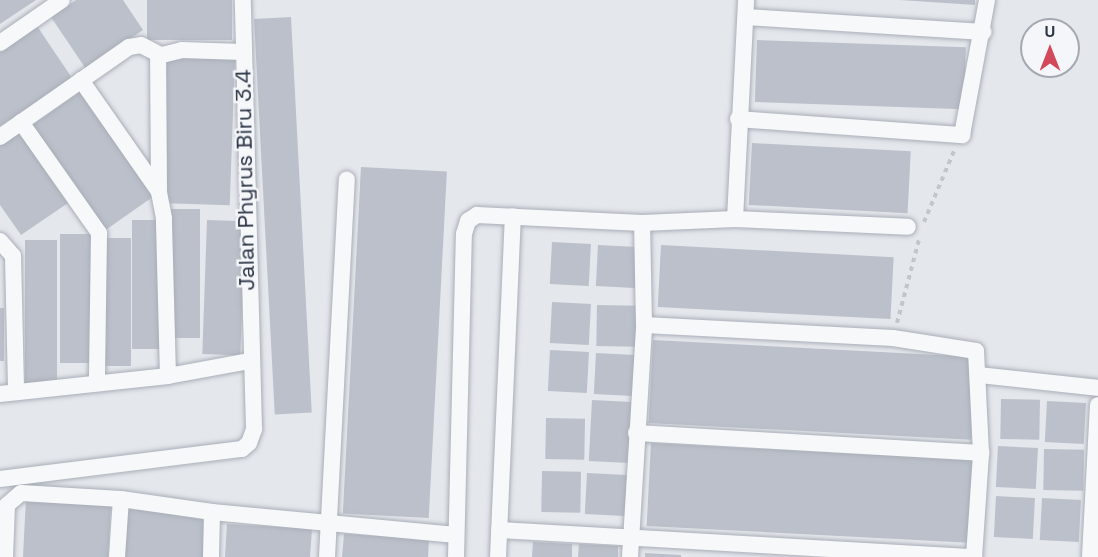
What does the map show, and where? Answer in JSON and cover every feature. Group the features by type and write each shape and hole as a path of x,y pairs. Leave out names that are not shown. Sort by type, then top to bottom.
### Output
{"street":[{"path":"0,43 62,0"},
{"name":"Jalan Phyrus Biru 3.4","path":"0,479 242,449 249,443 254,429 249,361 242,52 243,0"},
{"path":"738,119 962,135 984,32 987,0"},
{"path":"735,219 738,119 746,8 984,32"},
{"path":"0,136 135,44 159,54 182,50 242,52"},
{"path":"159,54 159,192 164,218 168,376"},
{"path":"81,80 159,192"},
{"path":"21,122 99,233 97,382"},
{"path":"327,557 347,180"},
{"path":"456,557 464,234 468,221 477,215 642,223 735,219 908,227"},
{"path":"498,557 513,216"},
{"path":"630,557 644,325 642,223"},
{"path":"1,244 9,248 13,256 8,393 168,376 249,361"},
{"path":"499,530 974,557 981,453 979,375 974,350 893,338 644,325"},
{"path":"979,375 1098,388"},
{"path":"1090,557 1098,405"},
{"path":"636,433 981,453"},
{"path":"5,557 7,505 21,493 121,499 212,512 329,521 456,535"},
{"path":"117,557 121,499"},
{"path":"211,557 212,512"}],"path":[{"path":"893,338 922,228 962,135"}],"building":[{"path":"0,0 36,0 0,24"},
{"path":"76,0 123,0 143,30 86,69 51,17"},
{"path":"147,0 232,0 232,40 147,40"},
{"path":"900,0 975,0 975,5"},
{"path":"291,17 312,412 275,414 254,19"},
{"path":"37,26 72,78 0,126 0,51"},
{"path":"757,40 966,47 964,109 755,102"},
{"path":"165,53 235,55 230,205 160,203"},
{"path":"81,91 154,196 105,230 32,125"},
{"path":"21,129 71,201 21,235 0,205 0,143"},
{"path":"752,143 911,151 908,213 749,205"},
{"path":"361,167 447,172 429,518 343,514"},
{"path":"168,209 200,209 200,338 168,338"},
{"path":"132,220 163,220 163,349 132,349"},
{"path":"207,220 245,221 240,355 202,354"},
{"path":"60,234 92,234 92,363 60,363"},
{"path":"99,238 131,238 131,366 99,366"},
{"path":"25,240 57,240 57,385 25,385"},
{"path":"552,242 591,244 589,286 550,284"},
{"path":"598,245 637,247 635,288 596,286"},
{"path":"661,245 894,257 890,319 658,307"},
{"path":"552,302 591,304 589,345 550,343"},
{"path":"597,305 637,306 636,347 596,346"},
{"path":"0,308 4,308 4,361 0,361"},
{"path":"653,340 976,357 971,440 649,423"},
{"path":"550,350 589,352 587,393 548,391"},
{"path":"596,353 635,355 633,396 594,394"},
{"path":"1001,399 1040,400 1039,440 1000,439"},
{"path":"592,400 632,402 629,463 589,461"},
{"path":"1047,401 1086,403 1084,444 1045,442"},
{"path":"546,418 585,419 584,460 545,459"},
{"path":"651,443 974,460 969,543 647,526"},
{"path":"998,446 1038,448 1036,489 996,487"},
{"path":"1044,449 1084,450 1083,491 1043,490"},
{"path":"542,471 581,472 580,513 541,512"},
{"path":"587,473 627,475 625,516 585,514"},
{"path":"996,496 1035,498 1033,539 994,537"},
{"path":"1042,498 1081,500 1079,542 1040,540"},
{"path":"26,499 111,503 108,557 23,557"},
{"path":"126,509 211,515 208,557 123,557"},
{"path":"227,524 312,529 310,557 225,557"},
{"path":"344,534 429,539 428,557 342,557"},
{"path":"533,542 572,544 572,557 532,557"},
{"path":"579,544 618,546 618,557 578,557"},
{"path":"645,553 681,555 681,557 645,557"}]}
